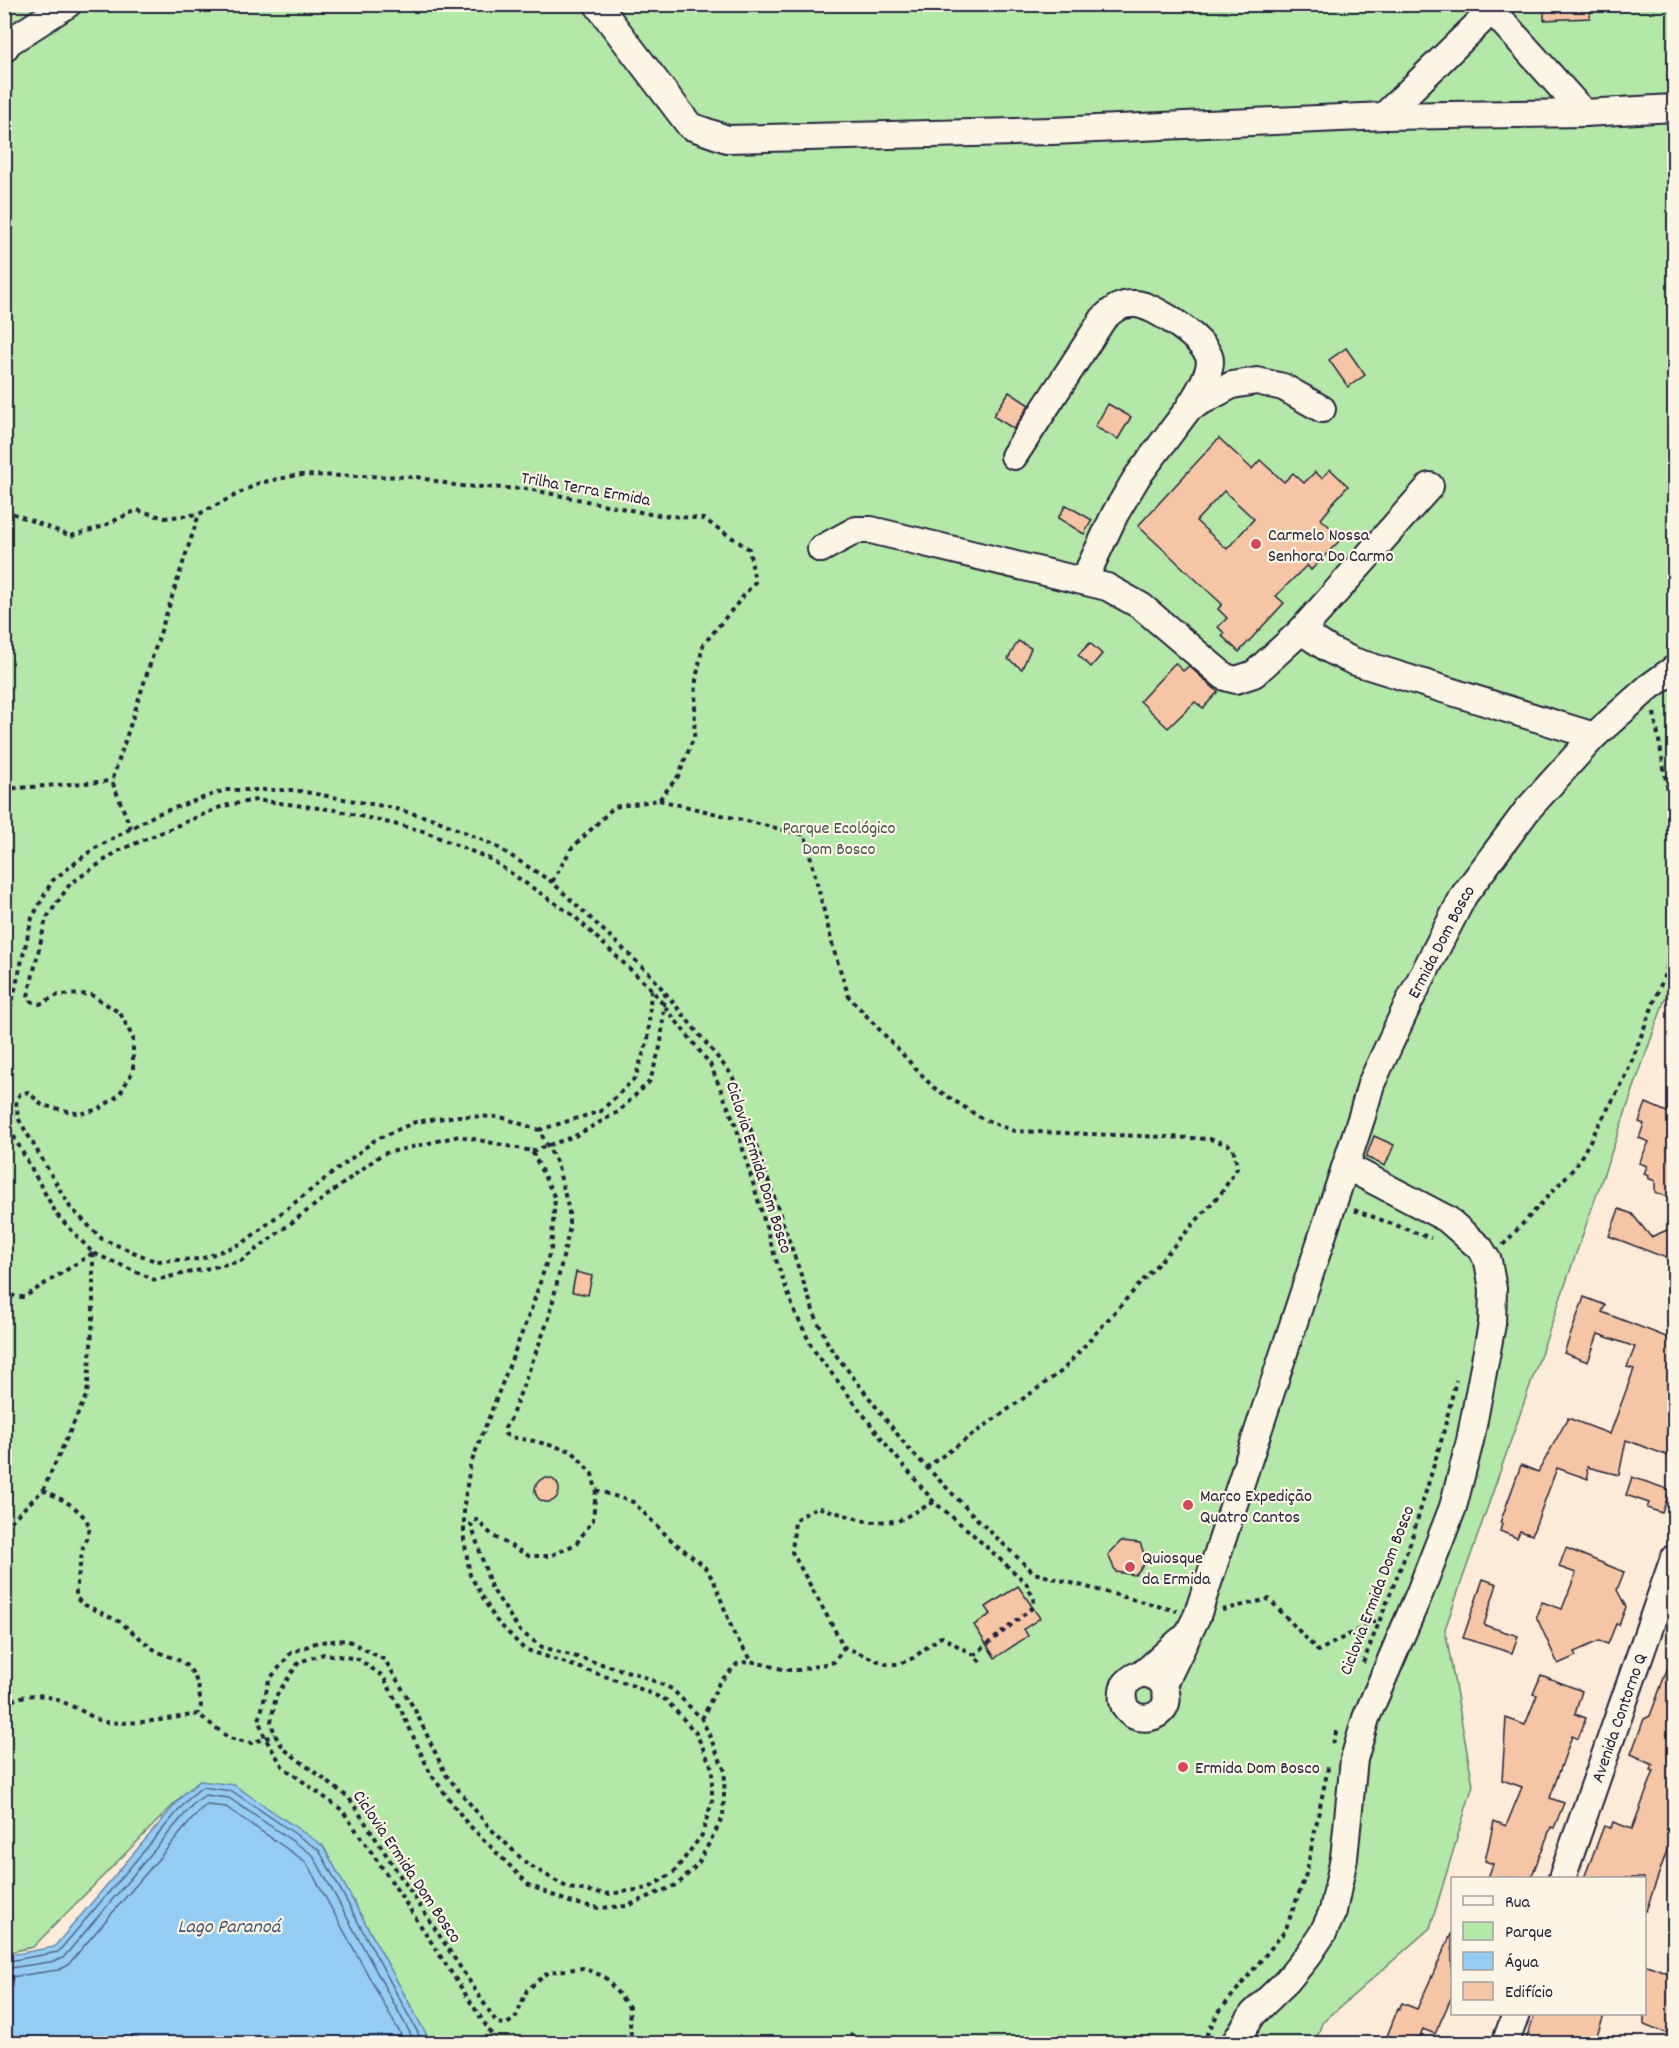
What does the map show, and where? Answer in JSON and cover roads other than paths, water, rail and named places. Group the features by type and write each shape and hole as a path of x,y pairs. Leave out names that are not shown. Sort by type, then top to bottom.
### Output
{"street":[{"path":"4,49 9,42 68,4"},
{"path":"597,4 690,126 727,139 1052,131 1384,116 1584,113 1674,108"},
{"path":"1384,116 1492,7 1584,113"},
{"path":"1014,456 1103,319 1113,309 1125,304 1151,307 1192,336 1207,351 1210,360 1209,369 1189,408 1137,477 1114,514 1084,580"},
{"path":"1189,408 1232,384 1257,381 1283,387 1322,409"},
{"path":"821,549 849,533 864,529 1107,587 1141,606 1225,677 1236,680 1254,674 1301,631 1430,486"},
{"path":"1301,631 1330,650 1353,661 1594,735"},
{"name":"Ermida Dom Bosco","path":"1154,1679 1193,1624 1346,1166 1371,1084 1410,999 1464,895 1528,809 1594,735 1649,687 1674,669"},
{"path":"1234,2043 1253,2014 1309,1954 1323,1933 1333,1911 1344,1858 1354,1759 1366,1718 1420,1592 1453,1507 1470,1442 1492,1324 1493,1289 1488,1261 1480,1248 1447,1219 1346,1166"},
{"name":"Avenida Contorno Q","path":"1562,1877 1674,1558"},
{"path":"1506,2043 1515,2015"}],"water":[{"name":"Lago Paranoá","path":"200,1781 234,1785 323,1846 431,2043 5,2043 5,1956 54,1947 185,1793"}],"place":[{"name":"Carmelo Nossa Senhora Do Carmo","path":"1256,544"},
{"name":"Marco Expedição Quatro Cantos","path":"1188,1505"},
{"name":"Quiosque da Ermida","path":"1130,1567"},
{"name":"Ermida Dom Bosco","path":"1183,1767"}],"park label":[{"name":"Parque Ecológico Dom Bosco","path":"839,837"}]}
